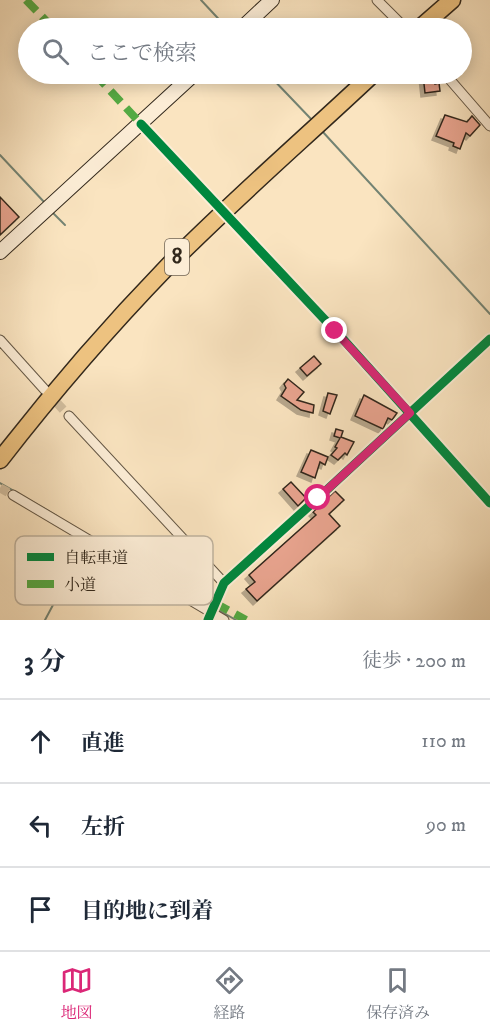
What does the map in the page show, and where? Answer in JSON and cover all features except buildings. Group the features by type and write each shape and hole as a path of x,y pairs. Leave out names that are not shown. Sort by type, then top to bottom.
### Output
{"highway":[{"path":"431,18 452,0"},
{"name":"8","path":"0,460 74,369 166,268 242,194 362,84"}],"street":[{"path":"253,18 272,0"},
{"path":"377,0 395,18"},
{"path":"0,252 184,84"},
{"path":"454,84 490,126"},
{"path":"141,124 213,200"},
{"path":"241,230 490,503"},
{"path":"210,616 224,583 490,339"},
{"path":"0,340 45,390"},
{"path":"69,416 180,536"},
{"path":"13,495 80,536"},
{"path":"213,571 224,583"},
{"path":"192,605 210,616 224,620"}],"waterway":[{"path":"201,0 218,18"},
{"path":"278,84 312,120"},
{"path":"322,131 490,314"},
{"path":"0,155 45,203"},
{"path":"52,212 65,225"},
{"path":"0,483 16,492"},
{"path":"26,498 57,516"},
{"path":"45,620 53,605"},
{"path":"215,608 236,620"}],"tunnel":[{"path":"213,200 241,230"},
{"path":"48,393 69,416"},
{"path":"0,488 13,495"}],"marked path":[{"path":"26,0 43,18"},
{"path":"104,84 141,124"},
{"path":"215,603 246,620"}],"cycle path":[{"path":"141,124 342,338 490,503"},
{"path":"208,620 224,583 490,339"}],"route":[{"path":"318,498 410,413 335,331"}]}
